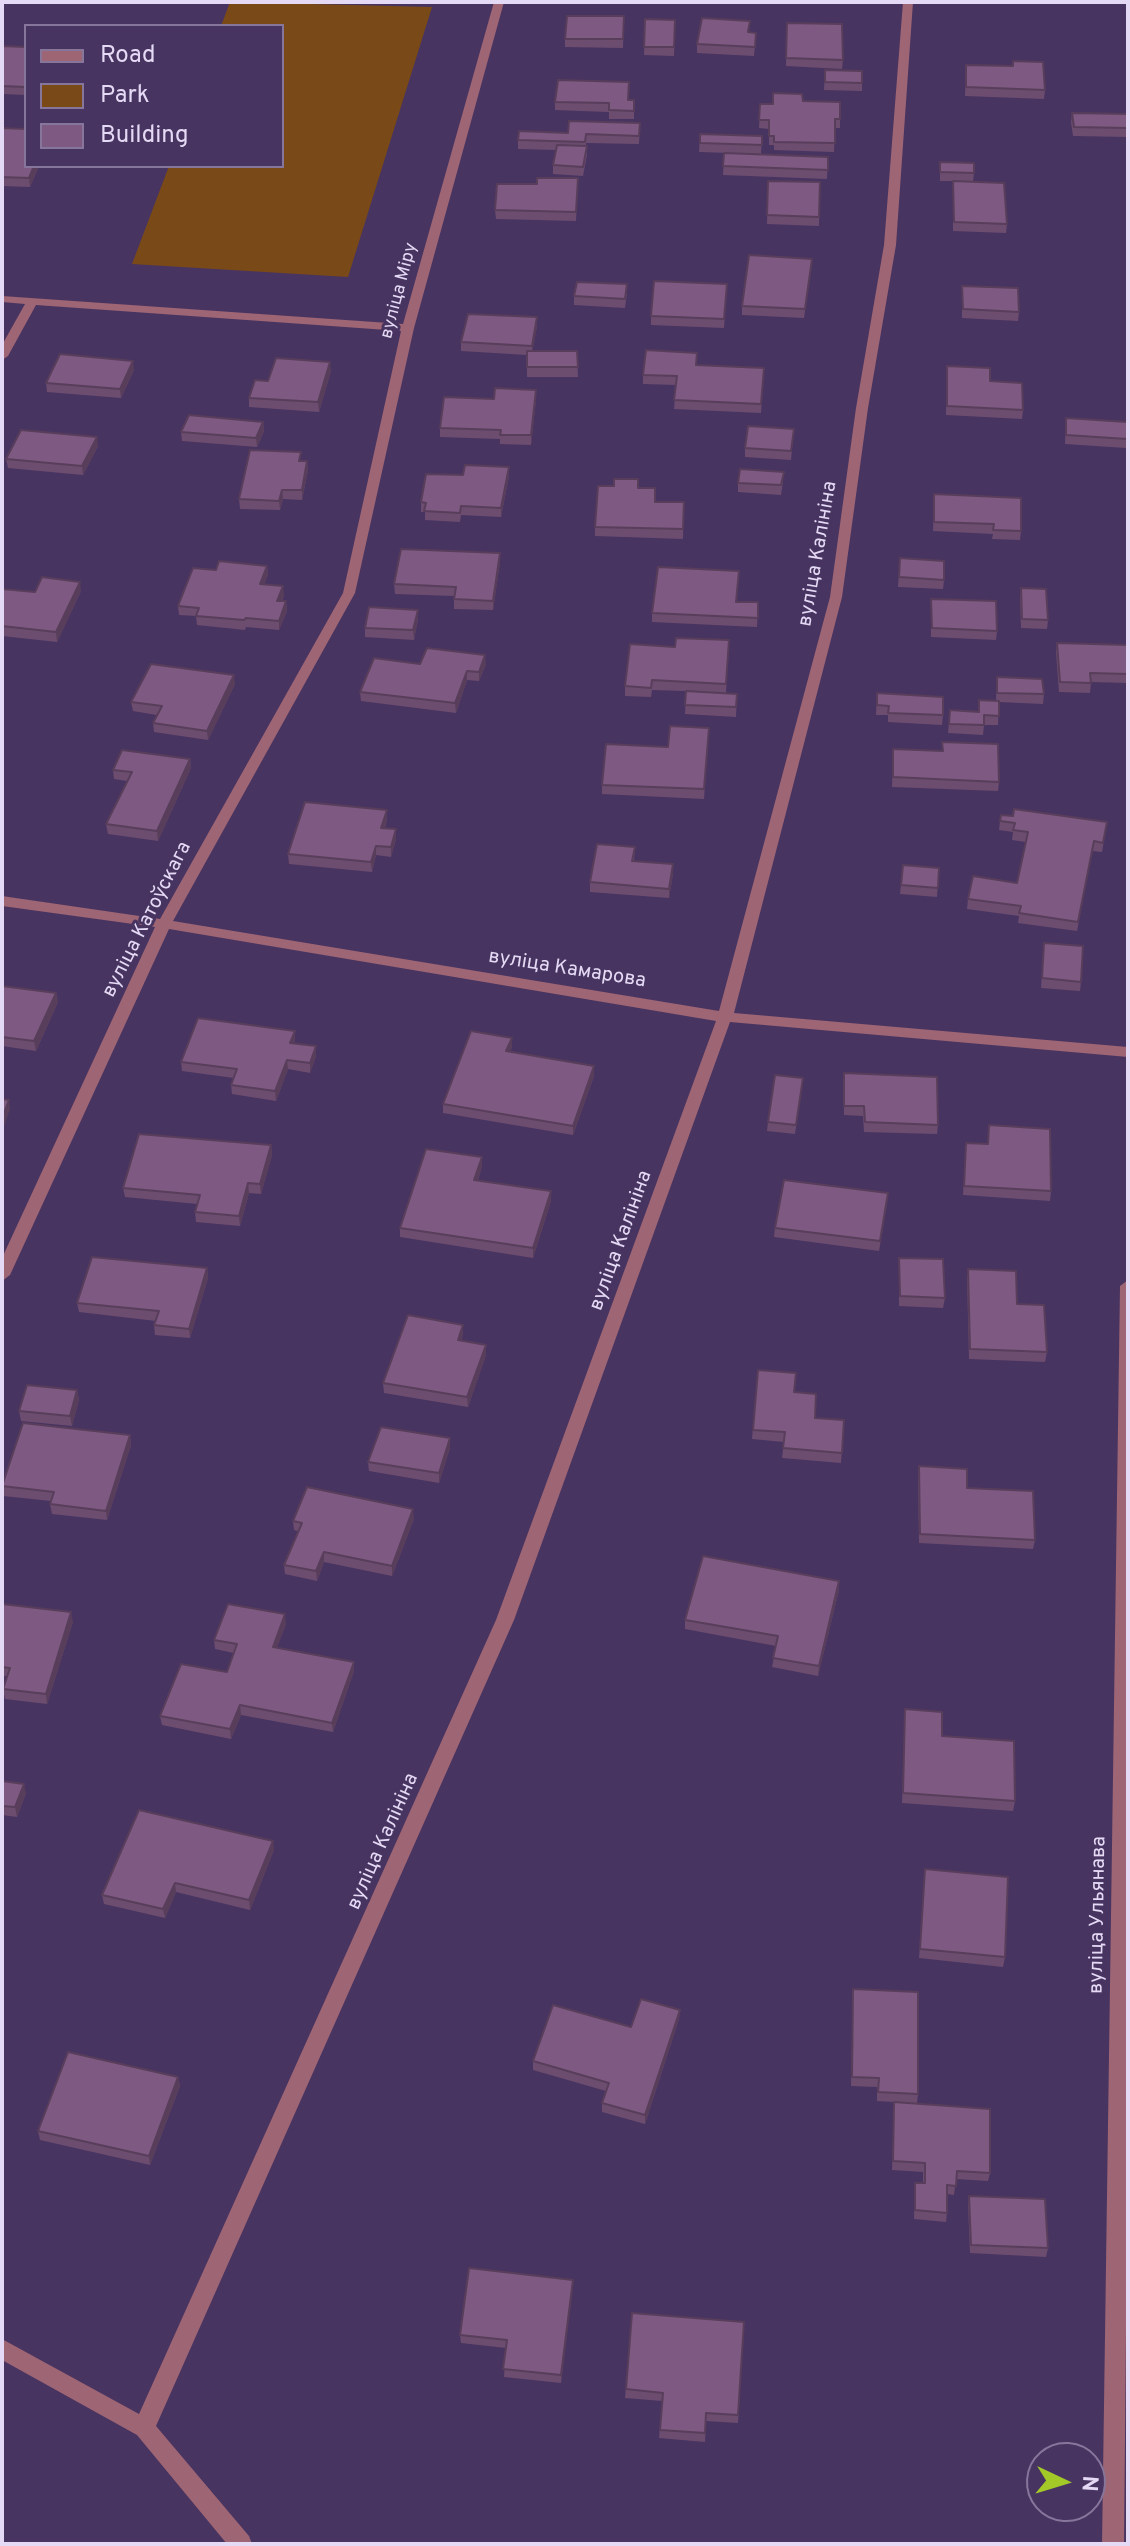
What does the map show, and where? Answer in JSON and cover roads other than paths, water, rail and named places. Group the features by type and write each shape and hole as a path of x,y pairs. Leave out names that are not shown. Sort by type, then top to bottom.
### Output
{"street":[{"name":"вуліца Міру","path":"349,593 408,328 499,2"},
{"name":"вуліца Калініна","path":"144,2428 505,1620 725,1017 836,597 862,408 890,245 908,2"},
{"path":"2,299 408,328"},
{"path":"2,356 32,302"},
{"name":"вуліца Катоўскага","path":"2,1275 164,924 349,593"},
{"name":"вуліца Камарова","path":"2,901 164,924 725,1017 1128,1052"},
{"name":"вуліца Ульянава","path":"1113,2544 1128,1286"},
{"path":"2,2349 144,2428 241,2544"}]}
